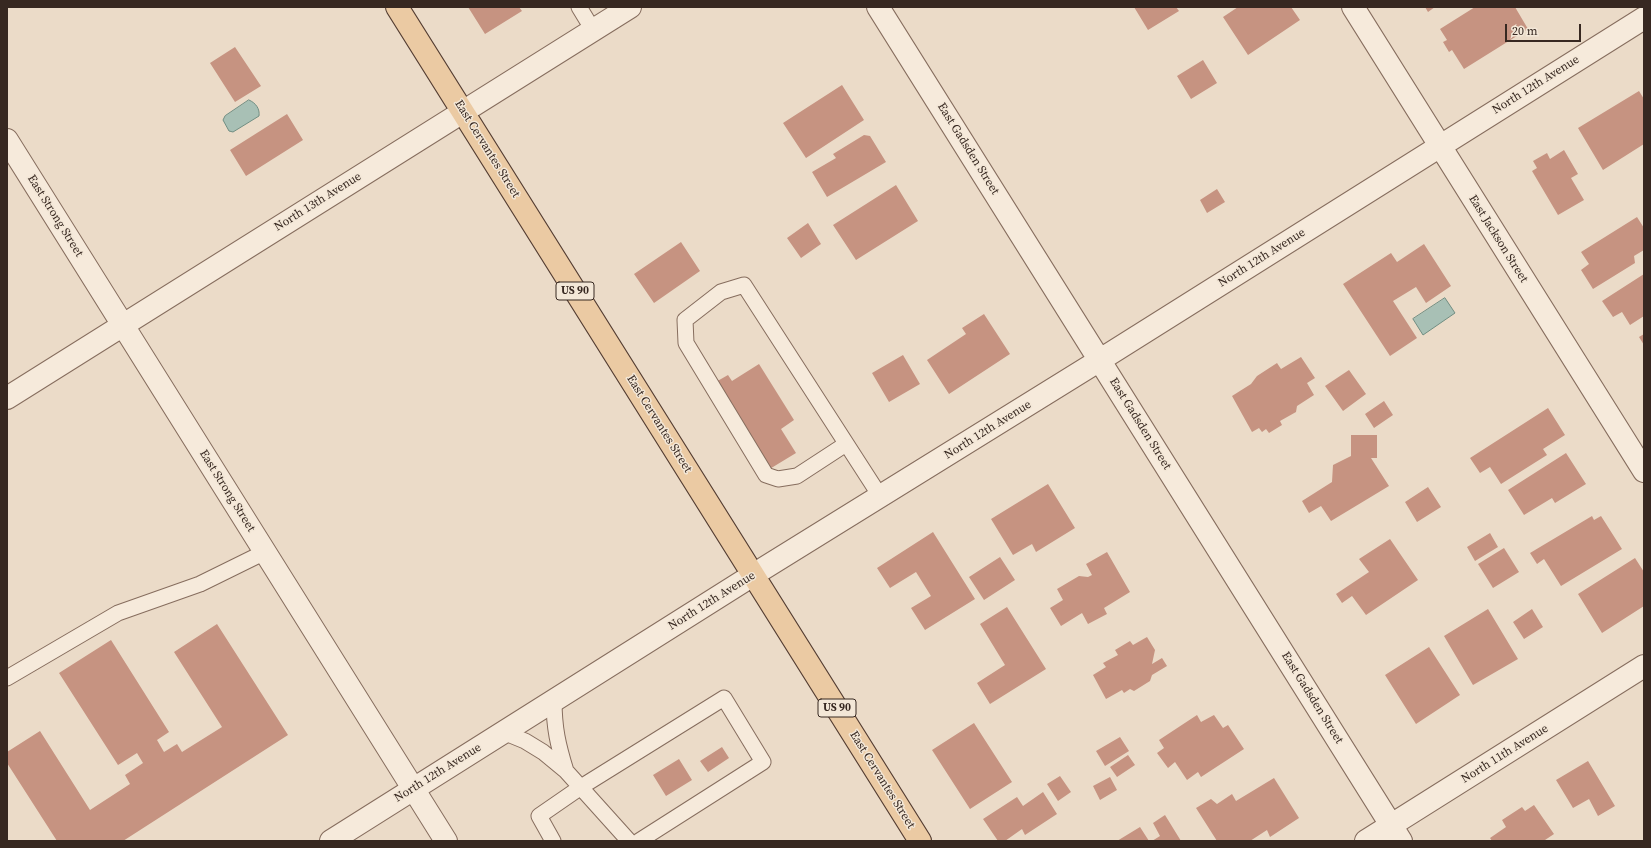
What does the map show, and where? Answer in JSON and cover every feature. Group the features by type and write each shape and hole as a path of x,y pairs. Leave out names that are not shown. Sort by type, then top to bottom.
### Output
{"main road":[{"name":"East Cervantes Street","path":"397,7 920,841"}],"street":[{"name":"North 13th Avenue","path":"7,398 630,7"},
{"name":"East Gadsden Street","path":"878,7 1396,833"},
{"name":"East Jackson Street","path":"1353,7 1644,471"},
{"name":"North 12th Avenue","path":"331,841 753,575 1100,360 1644,18"},
{"name":"East Strong Street","path":"7,140 446,841"},
{"name":"North 11th Avenue","path":"1366,841 1396,833 1644,666"}],"lane":[{"path":"579,7 594,30"},
{"path":"846,444 797,476 778,479 766,475 686,343 685,320 722,292 744,285 880,496"},
{"path":"7,678 118,613 200,584 265,552"},
{"path":"553,841 539,816 581,787 724,698 764,762 639,841"},
{"path":"554,700 554,722 557,744 566,771"},
{"path":"503,732 525,741 543,752 566,771 629,841"}],"shaded area":[{"path":"249,100 257,106 259,116 233,132 229,131 223,120 225,116"},
{"path":"1445,298 1455,313 1423,335 1413,319"}],"building":[{"path":"468,7 519,7 522,11 485,34"},
{"path":"1134,7 1176,7 1179,11 1148,30"},
{"path":"1238,7 1291,7 1300,20 1248,55 1223,17"},
{"path":"1425,7 1435,7 1428,12"},
{"path":"1475,7 1515,7 1528,29 1464,69 1452,50 1449,52 1443,42 1447,40 1440,29"},
{"path":"235,47 261,86 235,102 210,63"},
{"path":"1203,60 1217,83 1191,99 1177,76"},
{"path":"842,85 864,120 806,158 783,123"},
{"path":"1639,91 1644,99 1644,144 1603,170 1578,128"},
{"path":"287,114 303,140 246,176 230,150"},
{"path":"864,135 870,136 886,162 827,197 812,172 836,158 833,154"},
{"path":"1564,150 1578,174 1571,178 1584,200 1558,215 1532,171 1537,168 1533,161 1547,153 1550,159"},
{"path":"896,185 918,221 856,260 833,225"},
{"path":"1217,189 1225,202 1207,213 1200,200"},
{"path":"1637,217 1644,228 1644,250 1634,256 1635,263 1593,289 1581,270 1589,264 1581,252"},
{"path":"808,223 821,244 801,258 787,238"},
{"path":"681,242 700,271 654,303 634,274"},
{"path":"1424,244 1451,286 1426,303 1416,287 1393,301 1417,338 1390,356 1343,284 1391,253 1397,262"},
{"path":"1644,274 1644,316 1630,325 1622,312 1613,317 1602,301"},
{"path":"984,314 1010,354 949,394 927,360 966,334 962,328"},
{"path":"1644,334 1644,345 1639,337"},
{"path":"903,355 920,384 889,402 872,373"},
{"path":"1301,357 1315,378 1307,383 1314,395 1297,406 1296,412 1280,421 1282,425 1269,433 1266,429 1262,432 1259,428 1252,432 1232,396 1251,384 1257,376 1277,363 1281,369"},
{"path":"759,364 794,420 781,429 796,453 768,470 714,383 728,375 732,381"},
{"path":"1349,370 1366,394 1343,411 1325,386"},
{"path":"1384,401 1393,415 1374,428 1365,414"},
{"path":"1548,408 1565,435 1543,449 1547,455 1501,484 1490,467 1480,473 1470,458"},
{"path":"1351,435 1377,435 1377,458 1371,458 1389,486 1331,521 1321,506 1309,513 1302,501 1332,482 1333,465 1351,456"},
{"path":"1566,453 1586,484 1555,503 1552,498 1524,515 1508,490"},
{"path":"1048,484 1075,528 1036,552 1032,544 1013,555 991,519"},
{"path":"1428,487 1441,507 1417,522 1405,502"},
{"path":"1592,516 1594,520 1601,516 1622,549 1561,586 1544,559 1537,564 1530,553"},
{"path":"933,532 975,599 925,630 911,608 931,596 916,572 890,588 877,568"},
{"path":"1490,533 1498,547 1475,561 1467,547"},
{"path":"1390,539 1418,580 1366,615 1352,596 1342,603 1336,594 1369,572 1359,559"},
{"path":"1504,548 1519,572 1493,588 1478,564"},
{"path":"1107,552 1130,592 1104,608 1107,614 1088,624 1082,613 1061,626 1050,608 1063,600 1057,589 1079,576 1088,577 1092,575 1086,564"},
{"path":"1000,557 1015,580 984,600 969,577"},
{"path":"1635,558 1644,572 1644,606 1602,633 1578,594"},
{"path":"1007,607 1046,669 990,704 977,683 1005,665 980,624"},
{"path":"1488,609 1518,659 1473,685 1444,636"},
{"path":"1532,609 1543,627 1524,639 1513,622"},
{"path":"217,624 288,735 123,841 57,841 7,763 7,752 40,731 90,810 130,784 125,775 143,763 137,753 118,765 59,673 111,640 169,732 157,740 164,752 177,744 182,752 222,727 174,652"},
{"path":"1147,637 1155,650 1152,664 1162,658 1167,666 1152,675 1150,681 1134,691 1130,689 1124,693 1122,690 1106,699 1093,675 1106,667 1103,663 1118,655 1115,650 1130,641 1133,645"},
{"path":"1429,647 1460,695 1416,724 1385,675"},
{"path":"1197,715 1201,722 1214,715 1223,728 1228,725 1244,749 1201,777 1198,772 1187,780 1175,762 1168,768 1157,753 1164,748 1159,740"},
{"path":"974,723 1012,782 970,809 932,750"},
{"path":"1120,737 1129,751 1105,766 1096,751"},
{"path":"722,747 729,758 708,772 700,761"},
{"path":"1128,755 1135,765 1117,777 1110,767"},
{"path":"679,759 692,780 666,796 653,775"},
{"path":"1588,761 1615,806 1598,816 1589,799 1573,808 1556,780"},
{"path":"1060,776 1071,792 1058,801 1047,784"},
{"path":"1110,777 1117,790 1100,800 1093,786"},
{"path":"1274,778 1299,818 1270,837 1267,830 1250,841 1217,841 1196,808 1211,799 1217,804 1232,794 1236,801"},
{"path":"1043,792 1057,814 1025,835 1022,829 1005,841 998,841 983,819 1017,797 1023,806"},
{"path":"1534,805 1554,834 1545,840 1546,841 1492,841 1490,838 1506,827 1502,820 1522,807 1525,811"},
{"path":"1165,815 1181,841 1152,841 1160,836 1153,823"},
{"path":"1140,827 1149,841 1117,841"}]}
